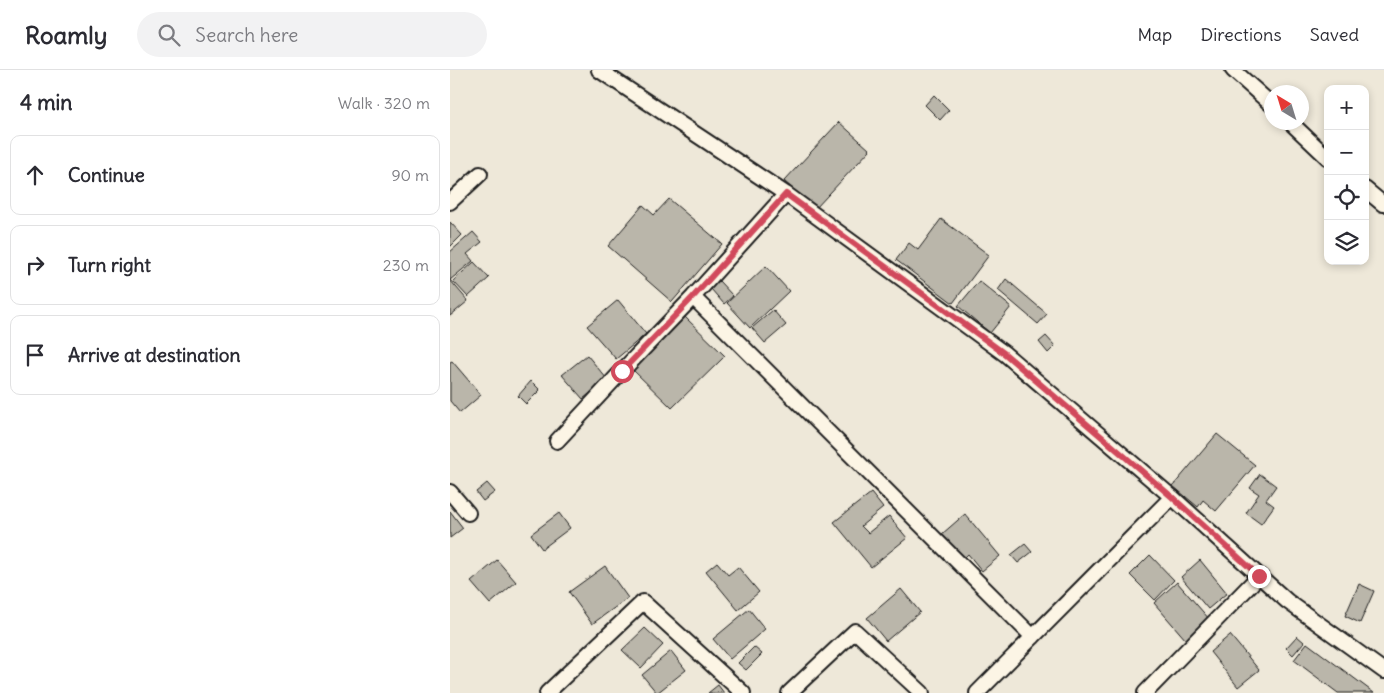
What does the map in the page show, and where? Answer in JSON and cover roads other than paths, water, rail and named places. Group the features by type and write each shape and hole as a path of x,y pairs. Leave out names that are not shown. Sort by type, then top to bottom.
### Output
{"street":[{"path":"599,70 786,194 1005,354 1172,497 1287,601 1384,671"},
{"path":"1233,70 1264,98"},
{"path":"1298,130 1324,154"},
{"path":"450,202 480,174"},
{"path":"1369,193 1384,204"},
{"path":"557,441 693,297 786,194"},
{"path":"693,297 1033,638"},
{"path":"450,492 468,513"},
{"path":"977,693 1172,497"},
{"path":"1145,693 1259,576"},
{"path":"547,693 643,602 743,693"},
{"path":"789,693 855,631 922,693"}]}
